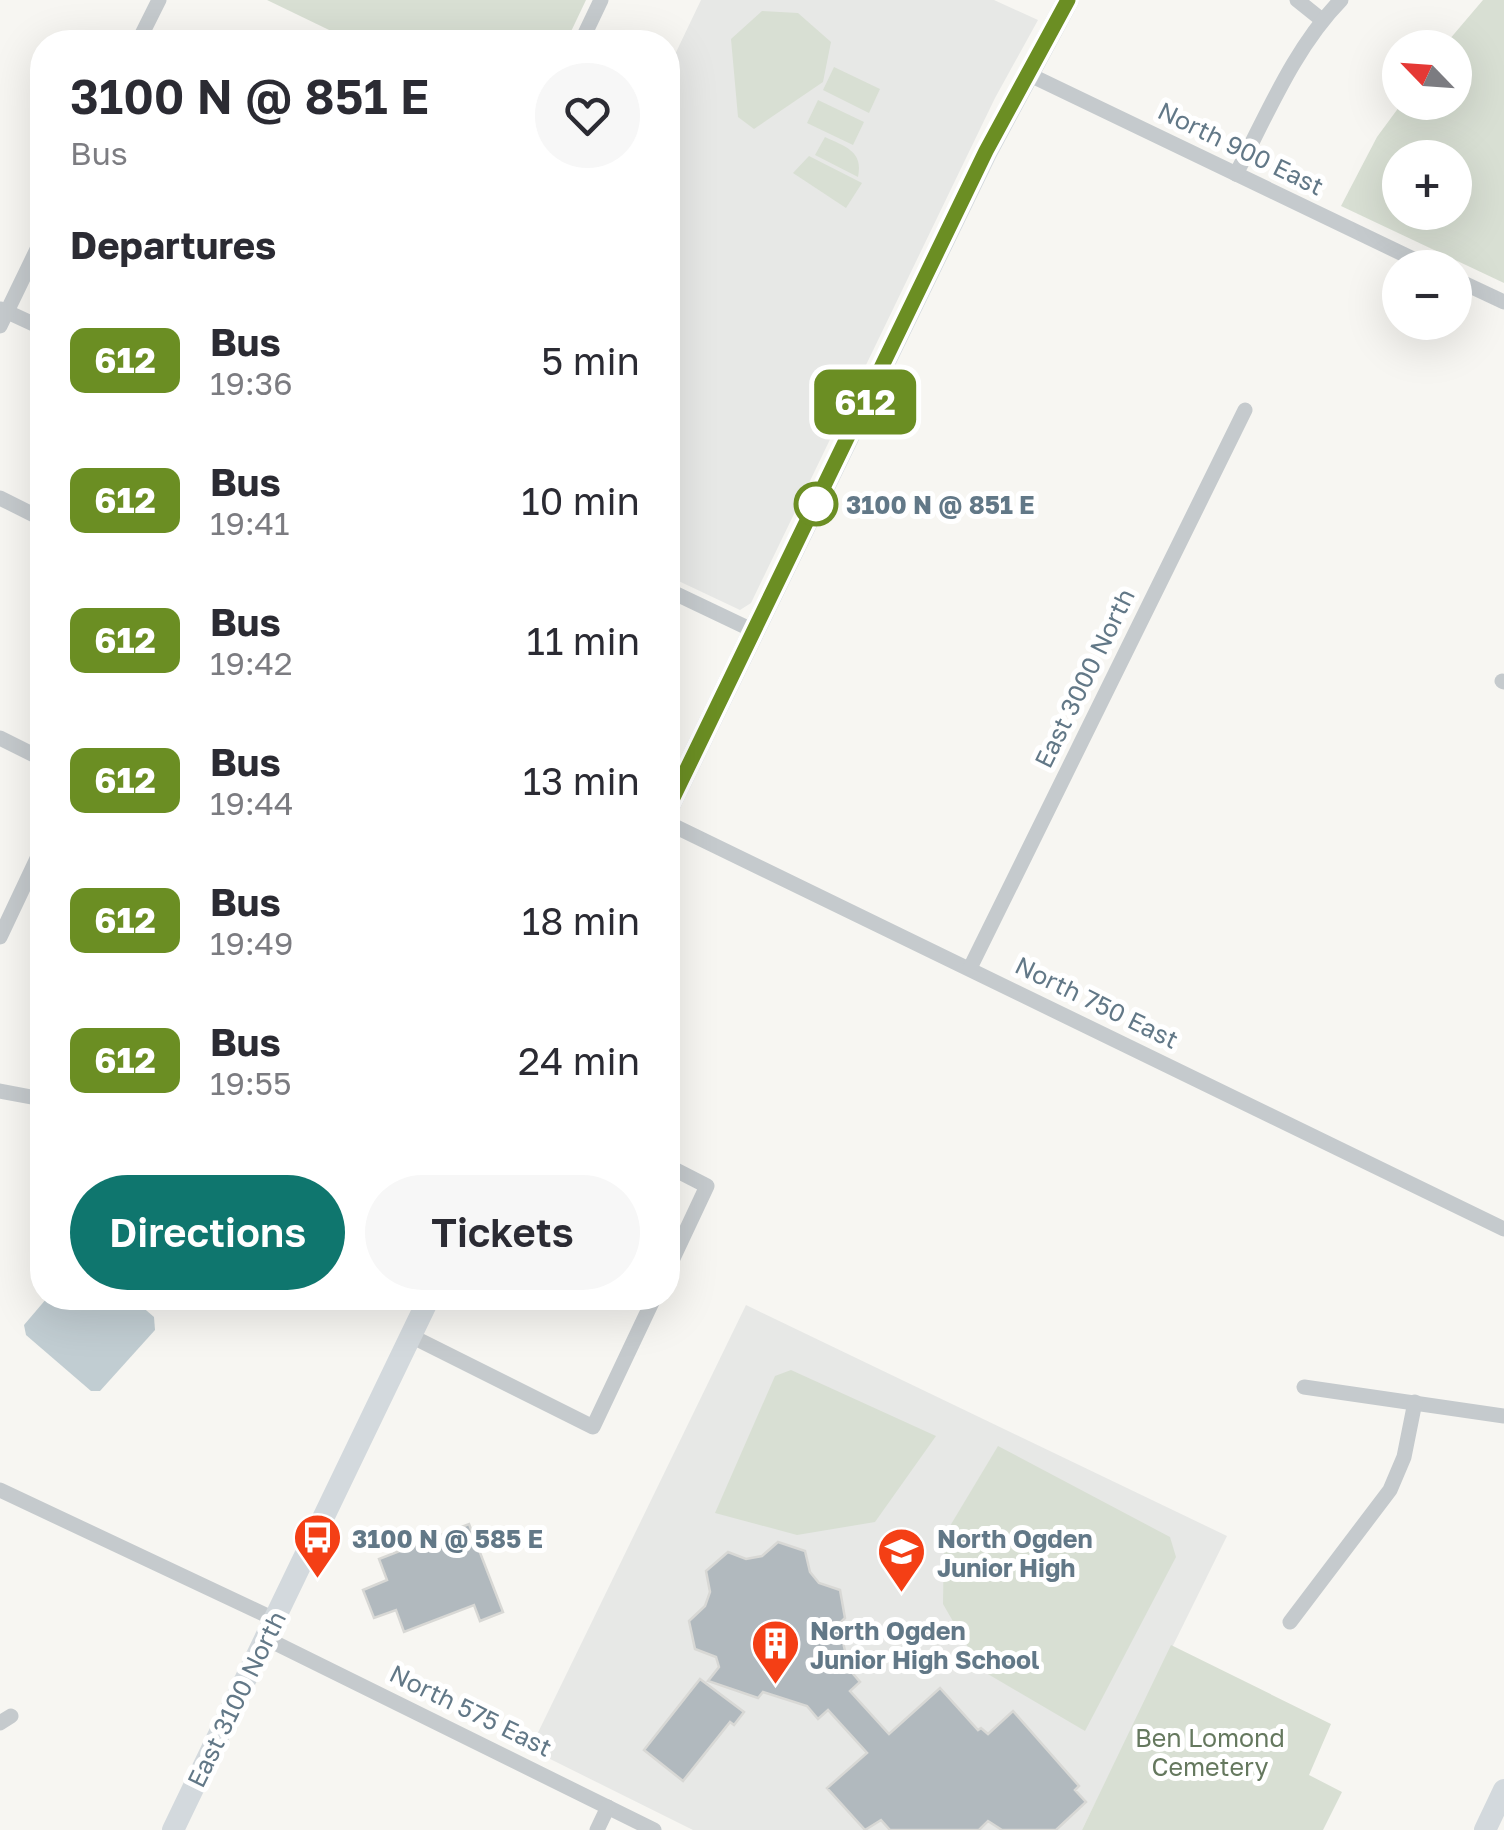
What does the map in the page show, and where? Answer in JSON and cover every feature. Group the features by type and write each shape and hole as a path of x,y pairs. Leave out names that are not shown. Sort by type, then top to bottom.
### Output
{"main road":[{"path":"680,783 752,630 1068,0"},
{"name":"East 3100 North","path":"176,1829 424,1310"},
{"path":"1485,1830 1504,1790"}],"street":[{"path":"144,30 159,0"},
{"path":"587,30 601,0"},
{"path":"1297,0 1322,20"},
{"path":"1236,174 1285,78 1322,20 1341,0"},
{"name":"North 900 East","path":"1028,74 1394,250"},
{"path":"30,262 2,315 30,324"},
{"path":"1472,287 1504,302"},
{"name":"East 3000 North","path":"970,968 1245,410"},
{"path":"0,498 30,512"},
{"path":"680,596 752,630"},
{"path":"0,738 30,753"},
{"name":"North 750 East","path":"680,829 1504,1229"},
{"path":"0,937 30,873"},
{"path":"0,1091 30,1097"},
{"path":"680,1172 707,1186 680,1243"},
{"path":"411,1336 593,1427 648,1310"},
{"path":"1304,1387 1504,1416"},
{"path":"1290,1622 1390,1490 1404,1457 1415,1402"},
{"name":"North 575 East","path":"0,1490 654,1830"},
{"path":"596,1830 608,1807"}],"shaded area":[{"path":"701,0 994,0 1038,20 995,98 751,603 740,610 680,582 680,44"},
{"name":"North Ogden Junior High","path":"746,1305 1227,1536 1082,1830 693,1830 530,1749"},
{"path":"37,1310 146,1310 154,1317 155,1330 100,1391 91,1391 26,1335 24,1325"}],"green space":[{"path":"267,0 586,0 572,30 329,30"},
{"path":"1483,0 1504,0 1504,283 1472,268 1472,250 1434,250 1392,230 1472,230 1472,140 1382,140 1382,225 1341,206 1390,120 1472,120 1472,30 1457,30"},
{"path":"762,11 798,13 831,42 823,82 754,129 738,117 731,39"},
{"path":"834,67 880,89 869,113 823,90"},
{"path":"818,100 864,122 853,145 807,123"},
{"path":"825,137 855,155 858,177 815,155"},
{"path":"809,156 862,183 846,208 793,173"},
{"path":"791,1370 936,1436 875,1522 797,1535 715,1513 775,1376"},
{"path":"998,1446 1170,1537 1176,1557 1085,1731 981,1670 943,1604 944,1536"},
{"name":"Ben Lomond Cemetery","path":"1171,1645 1331,1724 1309,1775 1342,1792 1323,1830 1082,1830"}],"building":[{"path":"469,1524 503,1612 480,1621 474,1605 404,1632 396,1610 374,1618 363,1590 387,1580 379,1559"},
{"name":"North Ogden Junior High School","path":"778,1542 805,1551 810,1572 819,1583 840,1590 845,1618 839,1624 849,1669 860,1682 850,1691 889,1734 940,1688 978,1730 988,1734 1013,1711 1079,1786 1075,1790 1086,1802 1056,1830 1002,1830 988,1821 979,1830 890,1830 881,1820 865,1830 827,1788 867,1753 828,1710 818,1719 807,1706 763,1692 758,1698 708,1681 719,1667 716,1657 695,1649 689,1621 705,1606 710,1592 706,1571 728,1552 746,1559 762,1556"},
{"path":"700,1679 744,1712 734,1725 730,1722 683,1781 644,1750"}],"bus line":[{"name":"612","path":"680,783 986,151 1068,0"}],"place":[{"name":"3100 N @ 851 E","path":"816,504"},
{"name":"3100 N @ 585 E","path":"317,1580"},
{"name":"North Ogden Junior High","path":"902,1594"},
{"name":"North Ogden Junior High School","path":"775,1686"}]}
